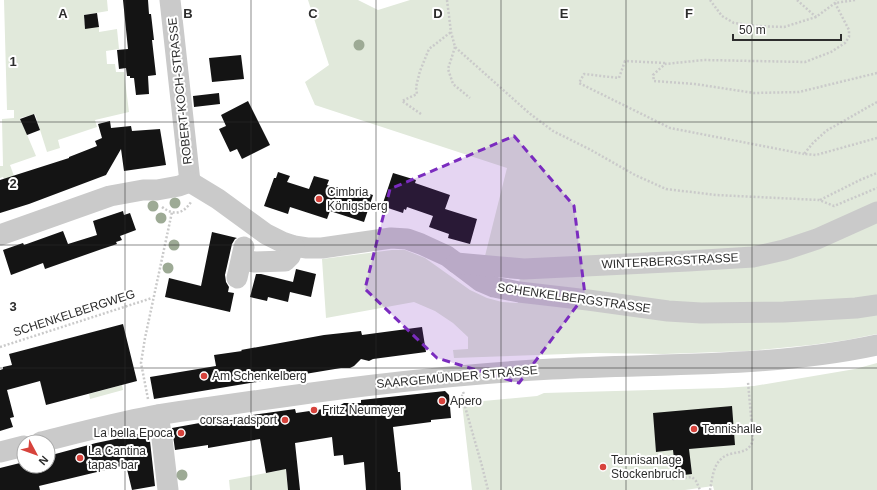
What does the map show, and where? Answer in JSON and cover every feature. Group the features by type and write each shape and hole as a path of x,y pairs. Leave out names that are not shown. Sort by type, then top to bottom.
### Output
{"street":[{"name":"ROBERT-KOCH-STRASSE","path":"170,0 191,191"},
{"path":"0,235 110,196 143,190 157,190 179,186 191,191"},
{"name":"SCHENKELBERGSTRASSE","path":"191,191 223,202 266,234 294,246 322,248 391,238 407,239 447,256 480,281 494,287 519,292 668,311 702,313 784,312 856,308 877,305"},
{"name":"WINTERBERGSTRASSE","path":"456,263 524,269 688,261 753,256 784,250 817,239 877,212"},
{"path":"241,261 285,261 290,256 294,246"},
{"name":"SAARGEMÜNDER STRASSE","path":"56,438 155,415 378,384 462,375 620,366 748,362 797,358 849,351 877,345"},
{"path":"155,415 162,439 168,490"},
{"path":"0,452 16,448"}],"path":[{"path":"447,0 451,32 455,46 529,113 553,131 591,150 635,175 666,189 716,195 820,200 834,206 877,188"},
{"path":"710,0 722,16 734,23 784,27 816,17 835,1 855,0"},
{"path":"798,0 816,17"},
{"path":"835,1 850,30 849,38 845,43 831,52 805,62 704,60 665,64 625,62 619,78 584,74 579,83 670,128 804,154 816,155 877,138"},
{"path":"421,114 402,101 417,94 416,87 420,71 429,49 451,32"},
{"path":"455,46 448,69 452,84 470,98"},
{"path":"665,64 653,75 654,81 695,84 754,93 798,92 877,73"},
{"path":"804,154 826,131 877,102"},
{"path":"820,200 877,173"},
{"path":"155,415 141,363 144,338 172,212 180,212 186,209 191,191"},
{"name":"SCHENKELBERGWEG","path":"0,347 153,298"},
{"path":"710,490 714,470 720,460 726,455 748,449 752,445 753,439 748,382"},
{"path":"463,388 464,394 462,396 488,490"},
{"path":"670,456 673,479 692,477 696,481 700,490"}],"highlighted area":[{"path":"514,136 574,206 585,295 519,383 437,358 365,289 390,189"}],"shaded area":[{"path":"4,0 107,0 108,11 84,15 85,28 99,27 99,32 117,29 119,49 106,51 107,64 115,64 116,72 124,72 129,112 95,120 97,127 58,140 60,148 47,152 35,114 20,118 36,156 10,165 18,187 8,190 3,177 0,178 0,166 3,166 2,119 14,118 14,110 7,110"},
{"path":"308,0 358,0 378,10 410,0 877,0 877,334 811,345 748,351 664,354 596,353 454,358 453,350 468,349 468,337 453,323 435,311 414,302 326,318 322,259 392,250 405,250 425,258 470,290 487,298 502,302 518,303 521,261 485,256 507,168 315,105 305,82 329,65"},
{"path":"877,363 877,490 714,490 713,486 685,490 472,490 462,403 537,396 544,393 754,386 855,369"},
{"path":"122,385 123,390 90,399 89,394"},
{"path":"285,463 288,490 230,490 229,480 277,471"}],"building":[{"path":"123,0 148,0 154,40 152,40 156,75 148,76 149,94 136,95 134,78 127,76 126,68 119,69 117,50 128,49"},
{"path":"97,13 99,27 85,29 84,15"},
{"path":"241,55 244,79 212,82 209,58"},
{"path":"219,93 220,104 194,107 193,96"},
{"path":"248,101 270,145 242,159 237,149 230,152 219,129 226,126 221,115"},
{"path":"34,114 40,130 27,135 20,119"},
{"path":"110,121 111,128 131,126 132,131 160,129 166,165 124,171 121,149 106,175 29,204 0,213 0,180 69,158 97,146 95,141 102,138 98,124"},
{"path":"278,172 290,176 287,182 309,189 314,176 329,180 327,185 348,192 350,188 373,195 364,222 330,211 327,219 290,207 288,214 264,206 274,178 276,178"},
{"path":"393,173 416,180 415,183 450,195 445,209 477,219 470,244 448,238 449,234 429,227 433,216 407,207 406,210 404,209 403,213 382,206"},
{"path":"123,211 124,215 130,213 136,230 120,236 122,240 116,242 117,244 45,269 43,263 11,275 3,250 23,243 24,245 63,231 68,244 97,235 93,221"},
{"path":"212,232 237,238 232,244 225,275 226,282 229,287 228,292 234,293 230,312 165,297 169,278 201,286"},
{"path":"296,269 316,274 311,297 290,292 288,302 268,297 267,301 250,297 256,274 293,282"},
{"path":"123,324 137,381 46,405 40,381 7,390 14,417 10,418 13,427 0,431 0,370 3,369 3,367 12,365 9,354"},
{"path":"422,327 426,352 373,359 369,361 361,359 350,368 341,368 154,399 150,377 216,366 214,355 324,335 361,331 362,335"},
{"path":"445,391 449,395 451,418 393,427 398,472 400,472 401,490 366,490 364,462 344,465 343,455 334,456 332,437 295,443 300,490 288,490 286,469 266,473 260,439 208,448 208,445 175,450 172,428 295,409 296,413 337,407 344,403 361,403 361,400"},
{"name":"Tennishalle","path":"732,406 735,445 689,449 692,474 676,476 673,450 656,452 653,413"},
{"path":"149,432 155,486 132,490 126,465 39,486 40,490 0,490 0,468 16,464 16,474 56,474 56,454 96,443"}],"place":[{"name":"Cimbria Königsberg","path":"319,199"},
{"name":"Am Schenkelberg","path":"204,376"},
{"name":"Apero","path":"442,401"},
{"name":"Fritz Neumeyer","path":"314,410"},
{"name":"corsa-radsport","path":"285,420"},
{"name":"Tennishalle","path":"694,429"},
{"name":"La bella Epoca","path":"181,433"},
{"name":"La Cantina tapas bar","path":"80,458"},
{"name":"Tennisanlage Stockenbruch","path":"603,467"}]}
